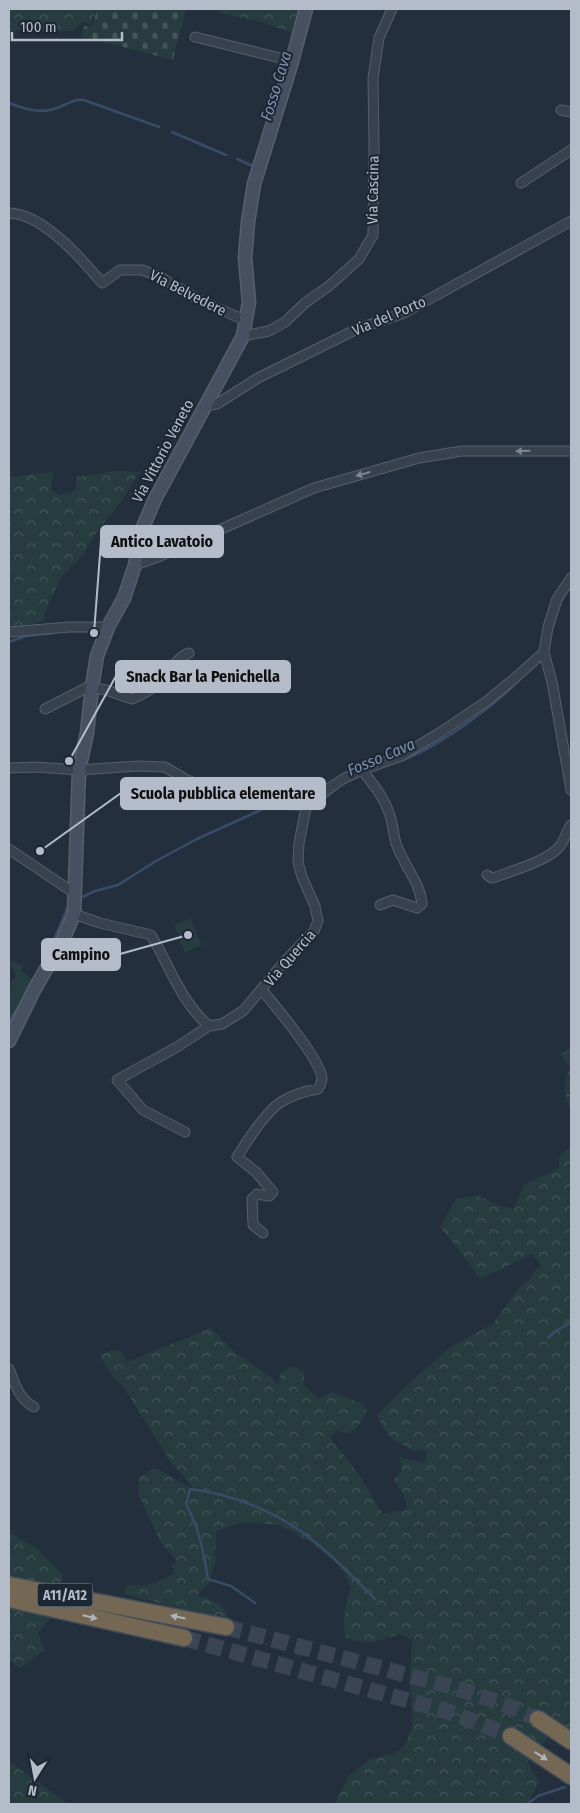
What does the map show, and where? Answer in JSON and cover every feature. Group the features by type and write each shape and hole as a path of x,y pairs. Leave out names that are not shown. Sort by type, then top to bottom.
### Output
{"highway":[{"name":"A11/A12","path":"9,1585 226,1627"},
{"name":"A11/A12","path":"9,1599 184,1638"},
{"path":"538,1720 571,1741"},
{"path":"511,1736 571,1776"}],"street":[{"name":"Via Vittorio Veneto","path":"74,902 79,770 87,732 97,656 108,627 124,598 135,565 143,527 155,499 204,406 244,336 249,302 245,258 254,184 306,9"},
{"name":"Via Cascina","path":"244,336 269,330 285,322 305,303 329,286 359,259 372,235 373,78 379,38 392,9"},
{"path":"195,37 292,61"},
{"path":"561,110 571,112"},
{"path":"521,183 571,150"},
{"name":"Via Belvedere","path":"9,213 24,215 60,239 86,264 102,283 120,270 142,270 160,277 202,302 247,321"},
{"name":"Via del Porto","path":"204,406 217,404 258,378 357,328 404,313 571,221"},
{"path":"135,565 158,557 314,488 419,458 462,452 571,451"},
{"path":"571,578 557,599 548,627 544,653 560,719 571,790"},
{"path":"9,632 69,627 108,627"},
{"path":"46,709 74,693 92,687 132,699 141,696 156,685 182,656 189,653"},
{"path":"9,768 36,767 79,770 138,766 165,767 187,780 236,799 298,804 306,807 343,779 401,756 442,732 487,701 544,653"},
{"path":"364,772 389,812 396,844 413,875 421,895 422,904 417,908 393,900 380,905"},
{"name":"Via Quercia","path":"185,1132 144,1110 117,1080 177,1047 208,1026 222,1024 243,1011 285,961 317,927 316,906 302,876 298,862 306,807"},
{"path":"487,875 492,878 496,877 547,856 561,846 571,825"},
{"path":"9,849 100,923 151,935 177,986 198,1016 208,1026"},
{"path":"9,1041 34,990 63,940 74,902"},
{"path":"262,990 315,1059 322,1077 322,1084 318,1089 300,1093 280,1102 257,1126 237,1157 256,1172 273,1192 269,1196 257,1194 252,1198 253,1225 263,1233"},
{"path":"9,1369 17,1390 26,1402 34,1407"}],"green space":[{"path":"9,9 96,9 91,24 82,22 73,31 19,30 9,33"},
{"path":"97,9 186,9 173,60 81,36 84,26 92,27"},
{"path":"214,9 299,9 292,33 258,21 224,14"},
{"path":"115,471 139,472 119,505 100,527 83,555 62,576 47,607 43,621 22,626 9,625 9,477 53,472 51,490 60,495 75,491 77,477"},
{"path":"190,918 202,945 185,952 174,925"},
{"path":"12,961 23,965 21,971 35,981 9,1027 9,986 12,979 16,979 14,969 9,964"},
{"path":"571,1049 571,1110 566,1099 565,1089 570,1067 560,1054"},
{"path":"571,1145 571,1738 551,1734 527,1762 539,1782 527,1804 335,1804 348,1777 370,1759 396,1753 405,1745 412,1727 410,1671 412,1640 400,1634 369,1643 346,1638 345,1612 351,1587 340,1566 313,1544 280,1525 243,1522 216,1531 215,1563 209,1583 197,1596 212,1600 221,1606 227,1614 228,1620 124,1594 127,1585 141,1586 152,1584 174,1573 172,1566 177,1561 161,1543 138,1494 139,1477 155,1468 196,1491 170,1461 123,1386 113,1377 100,1356 112,1350 123,1352 127,1362 211,1328 233,1351 273,1379 278,1386 281,1372 294,1367 304,1372 304,1385 319,1399 332,1392 361,1403 367,1410 359,1425 353,1431 336,1431 330,1438 358,1473 383,1514 407,1510 404,1494 393,1480 402,1470 400,1457 425,1463 427,1450 414,1451 393,1440 383,1428 377,1415 406,1386 453,1345 493,1324 521,1285 527,1281 541,1264 532,1254 480,1279 440,1227 455,1200 477,1195 497,1205 513,1209 524,1185 559,1168 559,1157"},
{"path":"9,1532 36,1548 63,1575 51,1618 38,1633 44,1650 20,1669 9,1660"},
{"path":"9,1762 11,1763 68,1804 9,1804"}],"waterway":[{"path":"9,103 42,111 55,109 75,100 84,100 159,127"},
{"path":"172,132 226,155"},
{"path":"237,159 253,166"},
{"name":"Fosso Cava","path":"550,636 565,594"},
{"path":"9,642 26,636 54,633"},
{"name":"Fosso Cava","path":"403,760 450,735 499,699 524,675"},
{"name":"Fosso Cava","path":"308,809 318,804 336,789"},
{"name":"Fosso Cava","path":"78,899 95,891 118,885 156,861 197,839 265,808 303,810"},
{"name":"Fosso Cava","path":"48,954 69,904"},
{"name":"Fosso Cava","path":"9,1021 21,1003"},
{"path":"548,1338 571,1322"},
{"path":"255,1603 231,1586 208,1579 200,1541 186,1504 190,1489 226,1496 244,1502 293,1526 329,1554 375,1599"},
{"path":"527,1804 538,1796 565,1787"}],"tunnel":[{"path":"226,1627 456,1688 504,1704 538,1719"},
{"path":"184,1638 449,1712 511,1736"}],"place":[{"name":"Antico Lavatoio","path":"94,633"},
{"name":"Snack Bar la Penichella","path":"69,761"},
{"name":"Scuola pubblica elementare","path":"40,851"},
{"name":"Campino","path":"188,935"}]}
